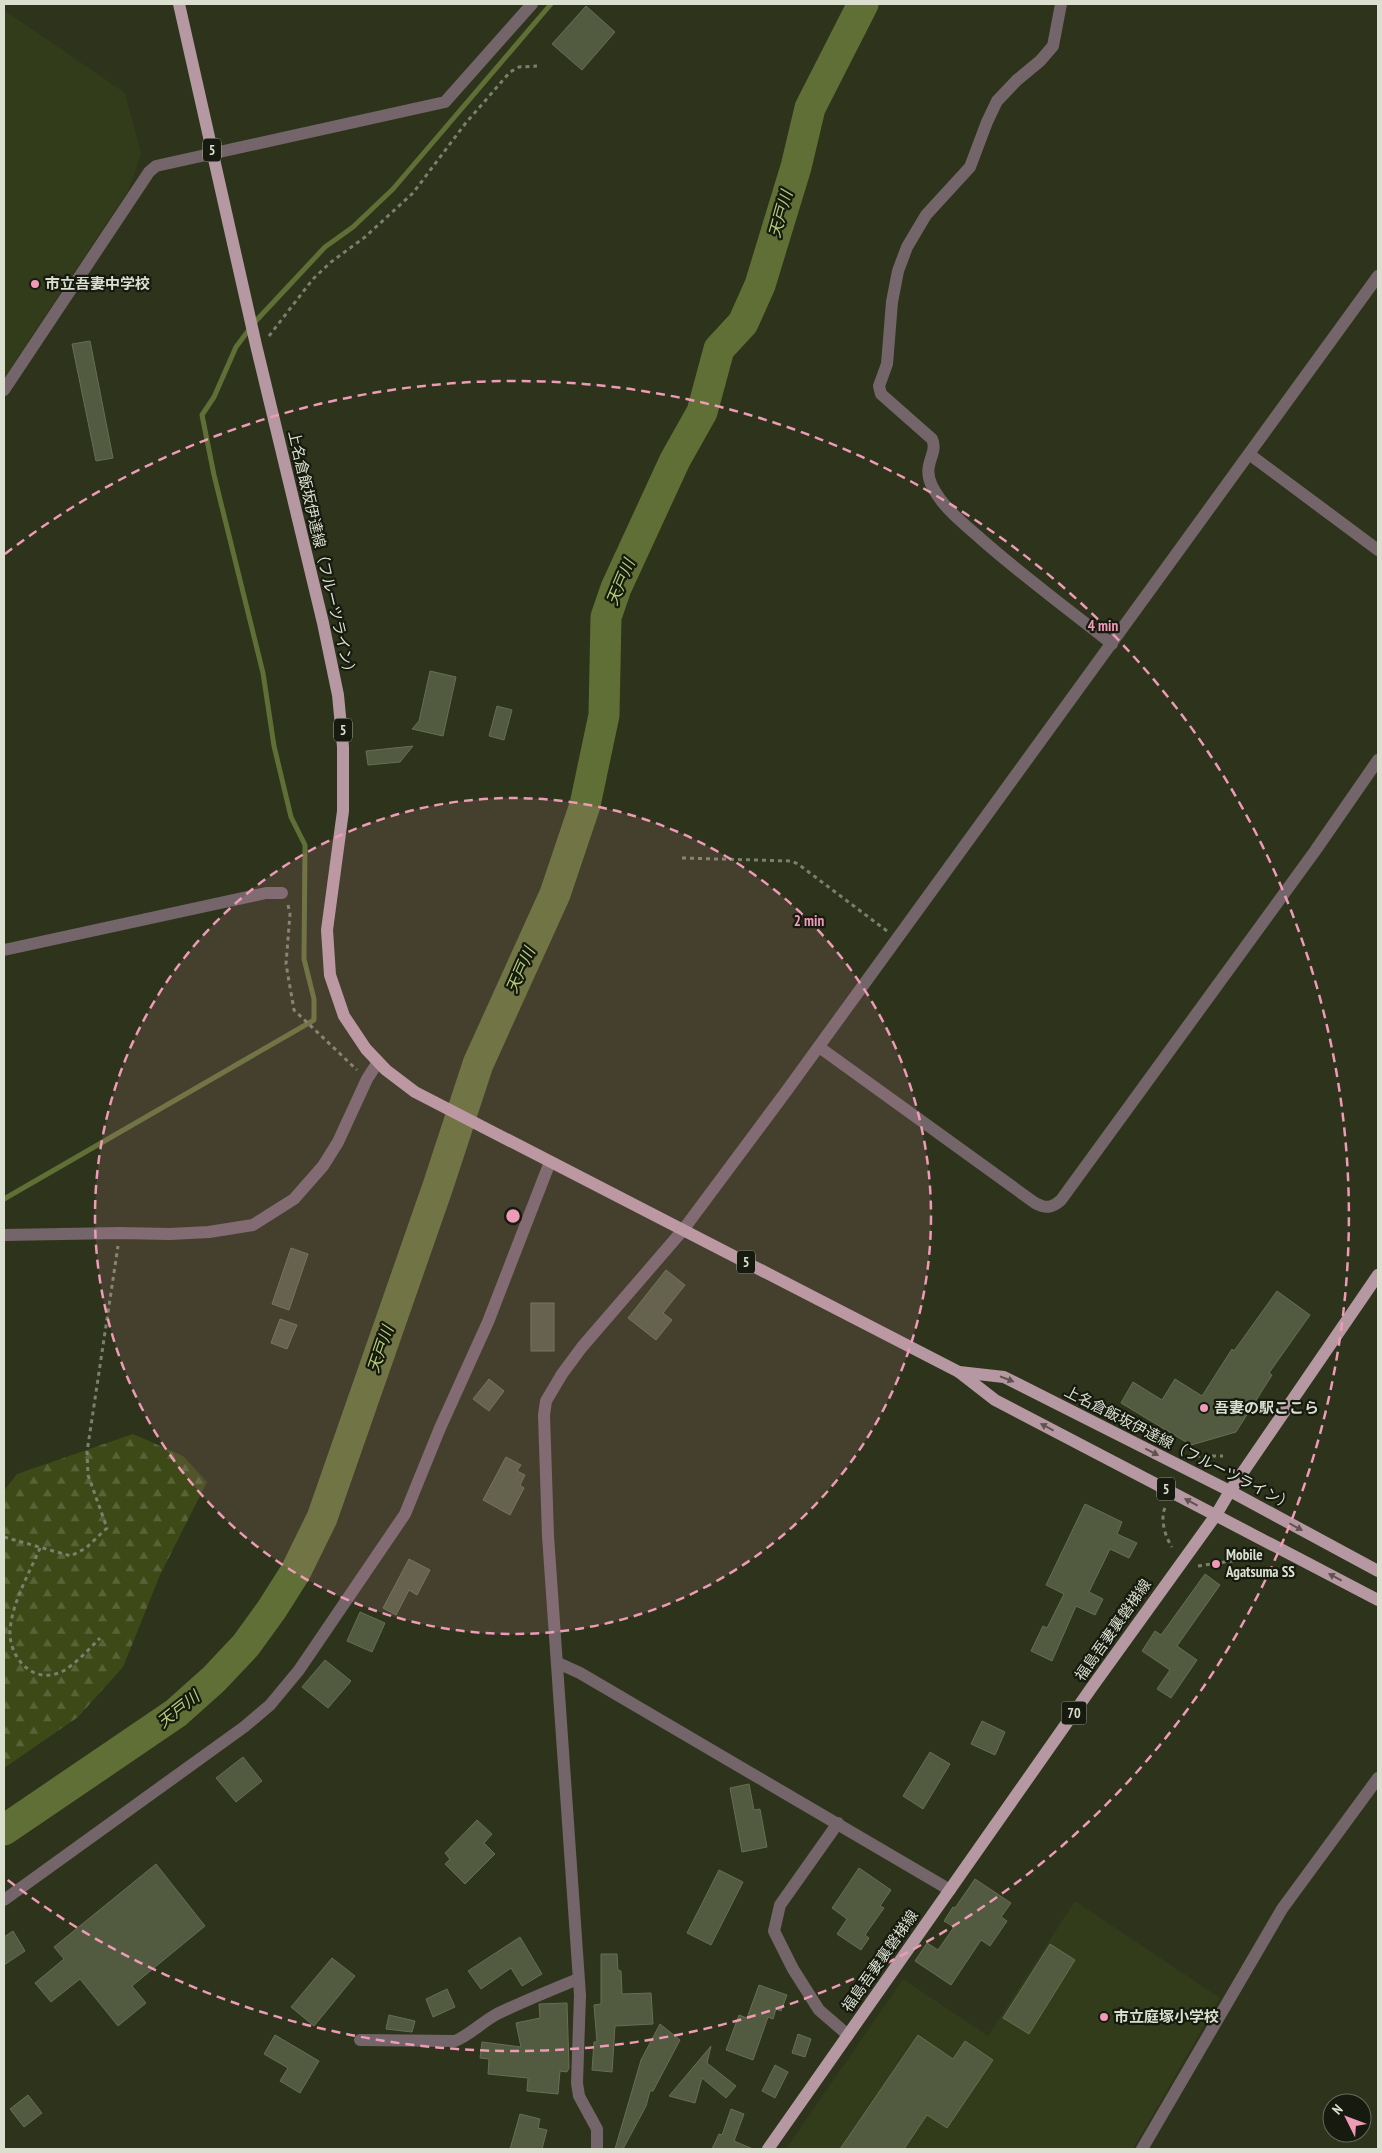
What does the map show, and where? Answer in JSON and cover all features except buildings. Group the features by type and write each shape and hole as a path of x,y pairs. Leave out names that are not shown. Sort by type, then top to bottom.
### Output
{"main road":[{"name":"上名倉飯坂伊達線（フルーツライン）","path":"179,4 244,296 323,623 342,724 343,811 327,930 330,975 344,1016 366,1049 386,1070 415,1092 959,1372 995,1400 1378,1600"},
{"name":"福島吾妻裏磐梯線","path":"768,2149 1216,1515 1230,1491 1378,1275"},
{"name":"上名倉飯坂伊達線（フルーツライン）","path":"959,1372 1004,1377 1230,1491 1378,1571"}],"street":[{"path":"4,390 149,172 158,164 212,154 445,102 532,4"},
{"path":"1061,4 1053,46 1040,62 1017,80 997,101 970,167 926,215 906,247 892,302 887,364 880,381 879,390 881,394 932,439 934,446 928,466 928,474 937,495 952,514 1004,559 1112,644"},
{"path":"597,2149 597,2129 579,2096 577,2084 580,1994 548,1536 544,1415 546,1401 552,1388 582,1347 683,1230 819,1047 1378,276"},
{"path":"1249,454 1378,550"},
{"path":"819,1047 1035,1203 1044,1207 1052,1206 1061,1200 1315,851 1378,760"},
{"path":"4,950 266,893 282,893"},
{"path":"4,1235 170,1234 209,1232 253,1224 274,1213 294,1199 323,1166 338,1142 367,1079 378,1062"},
{"path":"4,1900 244,1727 270,1705 298,1670 405,1514 440,1428 488,1322 550,1162"},
{"path":"558,1663 580,1673 950,1890"},
{"path":"1142,2149 1282,1909 1378,1778"},
{"path":"838,1823 780,1905 774,1931 793,1968 819,2010 848,2035"},
{"path":"360,2040 455,2041 495,2016 535,1996 578,1979"}],"path":[{"path":"256,345 269,335 313,280 325,268 365,237 413,193 465,124 510,72 519,67 537,66"},
{"path":"682,858 791,862 798,864 897,939"},
{"path":"282,893 290,914 286,964 294,1010 367,1079"},
{"path":"4,1537 71,1556 86,1548 107,1528 88,1475 87,1452 120,1233"},
{"path":"1192,1456 1223,1456"},
{"path":"1166,1508 1162,1514 1168,1542 1172,1547"},
{"path":"40,1548 14,1610 10,1631 11,1645 15,1658 24,1667 47,1676 62,1672 100,1638"},
{"path":"1198,1566 1258,1557"}],"shaded area":[{"name":"市立吾妻中学校","path":"4,10 125,93 141,153 129,189 4,378"},
{"name":"市立庭塚小学校","path":"1075,1901 1220,1998 1133,2149 786,2149 903,1979 988,2036"}],"green space":[{"path":"133,1434 183,1456 207,1482 160,1575 123,1667 78,1717 4,1768 4,1491 17,1474"}],"waterway":[{"path":"4,1199 314,1020 314,999 304,959 305,845 291,817 274,746 263,673 214,475 202,415 214,397 236,347 254,323 325,247 353,227 393,189 551,4"},
{"name":"天戸川","path":"4,1830 176,1713 214,1679 246,1645 272,1609 296,1571 322,1518 438,1186 478,1064 555,894 585,805 604,715 606,617 616,588 675,460 702,412 719,349 743,323 760,285 796,167 810,108 863,4"}],"place":[{"name":"市立吾妻中学校","path":"35,284"},
{"name":"吾妻の駅ここら","path":"1204,1408"},
{"name":"Mobile Agatsuma SS","path":"1216,1564"},
{"name":"市立庭塚小学校","path":"1104,2017"}]}
